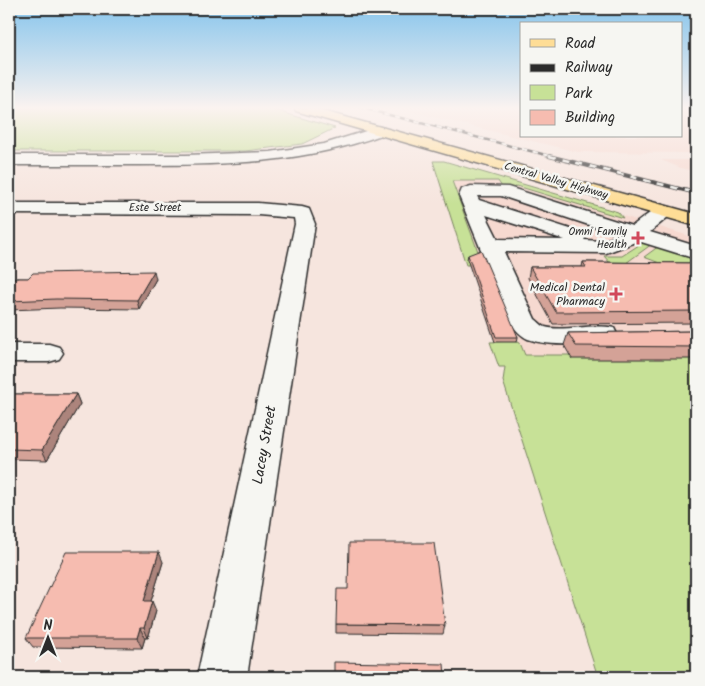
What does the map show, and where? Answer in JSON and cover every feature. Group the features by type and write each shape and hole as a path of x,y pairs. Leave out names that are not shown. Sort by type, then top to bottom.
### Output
{"main road":[{"name":"Central Valley Highway","path":"411,140 696,220"}],"street":[{"path":"9,160 234,160 281,156 324,149 358,140"},
{"path":"627,334 548,335 537,333 524,323 468,193 471,191 502,192 696,253"},
{"path":"472,204 606,247"},
{"name":"Este Street","path":"9,208 258,209 302,213"},
{"path":"490,245 606,247 621,242 637,233 665,212"},
{"name":"Lacey Street","path":"222,677 305,224 302,213"},
{"path":"9,352 49,353"}],"shaded area":[{"path":"528,140 696,140 696,153 578,152"},
{"path":"438,160 696,238 696,355 506,355"},
{"path":"661,160 696,160 696,172 681,168"}],"green space":[{"path":"9,140 310,140 302,144 245,151 9,151"},
{"path":"433,161 444,161 618,212 623,218 517,186 510,189 502,187 498,181 452,181 483,265 466,265"},
{"path":"642,243 652,244 626,263 610,263 604,256 622,256"},
{"path":"659,246 696,258 696,277 644,257"},
{"path":"516,341 520,343 525,355 696,355 696,677 598,677 503,381 505,367 499,367 490,342"}],"building":[{"path":"481,250 518,337 496,337 468,255"},
{"name":"Medical Dental Pharmacy","path":"583,262 696,263 696,311 556,312 530,267 586,267"},
{"path":"154,271 137,300 56,299 9,301 9,278 28,278 33,273"},
{"path":"696,331 696,347 576,346 568,333"},
{"path":"9,394 76,394 42,450 9,449"},
{"path":"349,543 434,543 445,625 336,624 337,589 348,589"},
{"path":"66,552 159,552 144,601 152,601 144,628 140,628 137,638 26,638"},
{"path":"334,662 444,664 445,677 334,677"}],"railway":[{"path":"487,140 554,157"},
{"path":"549,156 696,193"}],"place":[{"name":"Omni Family Health","path":"638,238"},
{"name":"Medical Dental Pharmacy","path":"616,294"}]}
